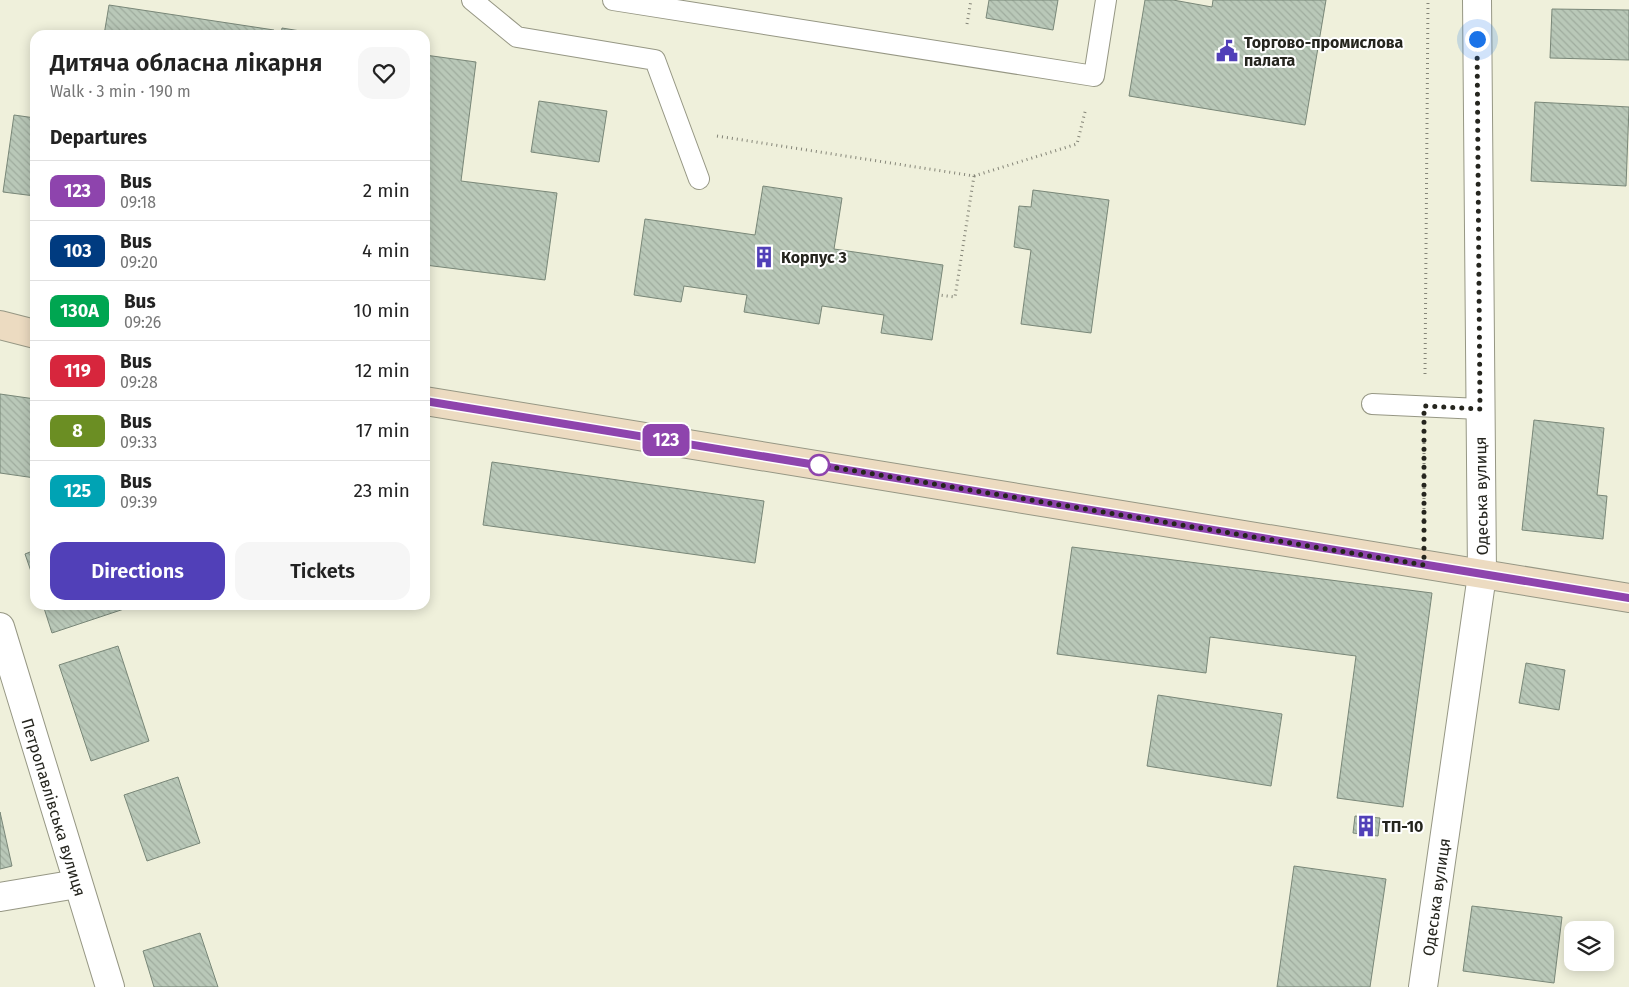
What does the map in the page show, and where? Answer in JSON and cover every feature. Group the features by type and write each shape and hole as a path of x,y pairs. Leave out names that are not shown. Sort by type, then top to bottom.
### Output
{"main road":[{"path":"0,325 30,333"},
{"path":"430,402 1629,598"}],"street":[{"name":"Одеська вулиця","path":"1424,987 1482,575 1477,0"},
{"name":"Петропавлівська вулиця","path":"0,627 110,987"},
{"path":"0,897 77,884"}],"lane":[{"path":"472,0 517,36 655,60 699,178"},
{"path":"614,0 1094,76 1106,0"},
{"path":"1372,404 1480,409"}],"path":[{"path":"1424,565 1428,0"},
{"path":"681,131 974,176 1077,144 1094,76"},
{"path":"939,295 955,297 974,176"}],"building":[{"path":"989,0 1058,0 1053,30 986,18"},
{"name":"Торгово-промислова палата","path":"1145,0 1173,0 1212,7 1213,0 1326,0 1305,125 1129,96"},
{"path":"109,5 274,30 105,30"},
{"path":"1552,9 1629,10 1629,60 1550,58"},
{"path":"430,56 476,62 461,181 557,193 545,280 430,266"},
{"path":"539,101 607,111 599,162 531,152"},
{"path":"1535,102 1629,107 1626,186 1531,181"},
{"path":"14,115 30,117 30,195 3,192"},
{"name":"Корпус 3","path":"763,186 842,198 834,249 943,265 932,340 881,333 884,315 822,306 819,324 744,312 747,295 684,286 681,302 634,295 645,219 755,235"},
{"path":"1033,190 1109,200 1091,333 1021,324 1031,250 1014,247 1019,206 1031,207"},
{"path":"0,394 30,398 30,477 0,473"},
{"path":"1534,420 1604,428 1597,495 1607,496 1603,539 1522,530"},
{"path":"492,462 764,501 755,563 483,525"},
{"path":"1072,547 1432,593 1403,807 1337,798 1356,656 1210,637 1206,673 1057,654"},
{"path":"30,552 30,568 25,554"},
{"path":"45,610 121,610 52,633"},
{"path":"118,646 149,741 91,761 59,665"},
{"path":"1526,663 1565,670 1559,710 1519,703"},
{"path":"1158,695 1282,714 1271,786 1147,766"},
{"path":"178,777 200,843 147,861 124,795"},
{"path":"0,812 12,866 0,869"},
{"name":"ТП-10","path":"1355,816 1380,818 1378,836 1353,833"},
{"path":"1294,866 1386,879 1370,987 1277,987"},
{"path":"1472,906 1562,917 1554,983 1463,971"},
{"path":"200,933 218,987 154,987 143,951"}],"bus line":[{"name":"123","path":"430,402 1629,598"}],"place":[{"name":"Торгово-промислова палата","path":"1227,51"},
{"name":"Корпус 3","path":"764,257"},
{"name":"ТП-10","path":"1366,826"}],"route":[{"path":"819,465 1424,565 1424,406 1480,409 1477,39"}]}
